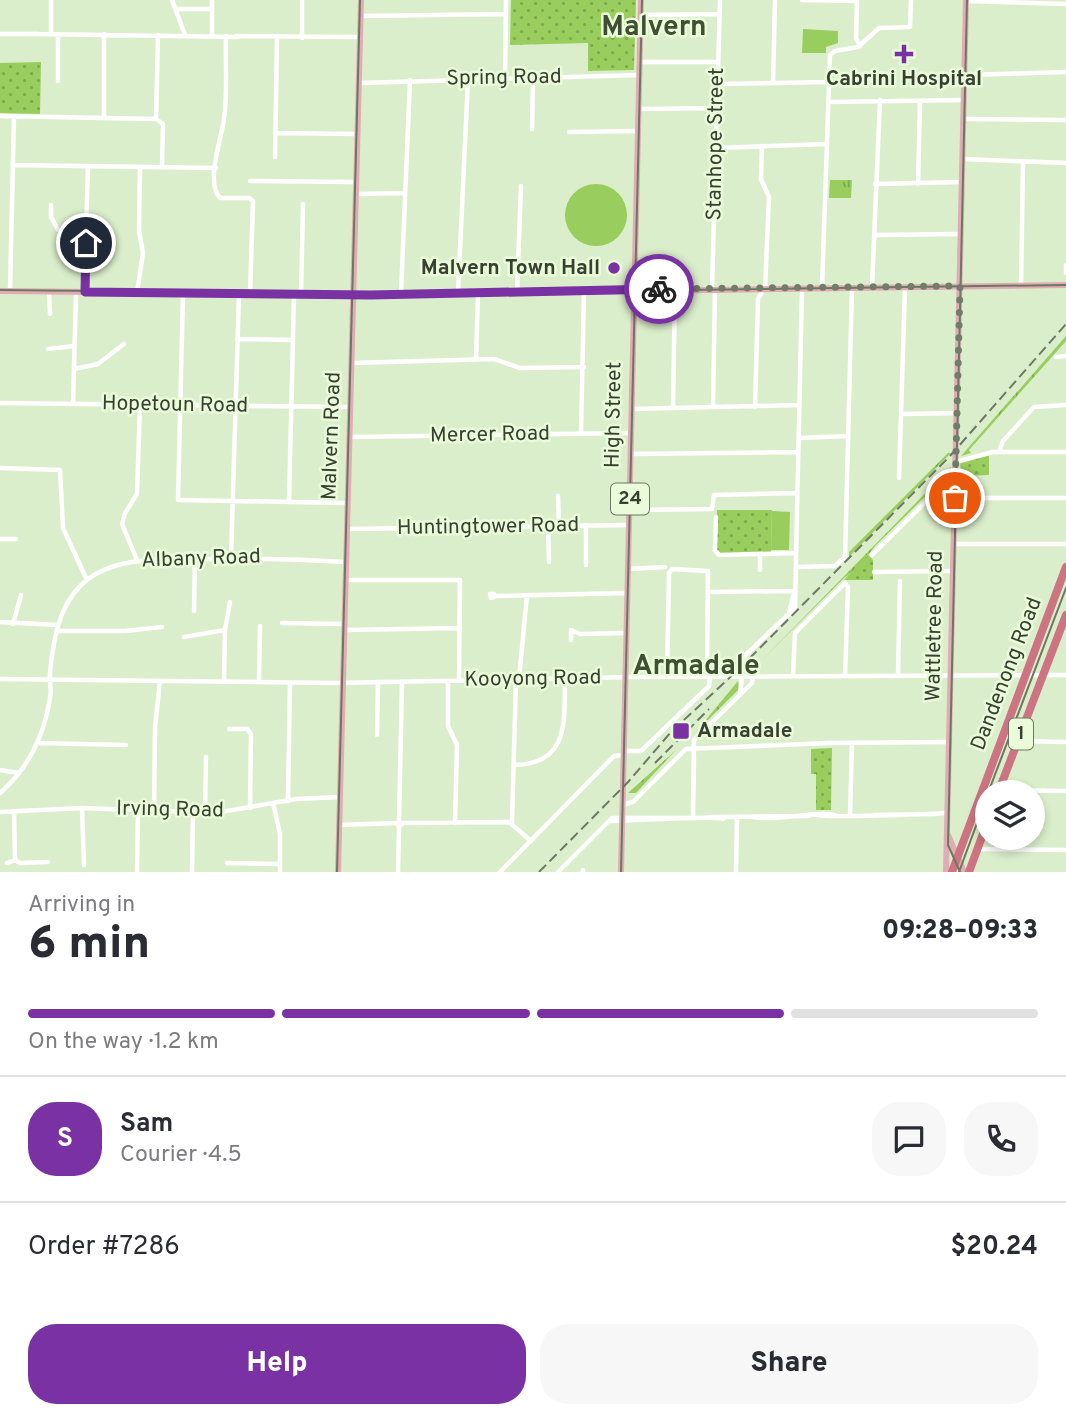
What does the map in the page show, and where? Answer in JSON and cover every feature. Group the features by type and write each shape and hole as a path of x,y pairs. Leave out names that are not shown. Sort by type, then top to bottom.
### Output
{"highway":[{"name":"Dandenong Road","path":"947,871 957,856 1066,567"},
{"name":"Dandenong Road","path":"1003,780 1066,615"},
{"path":"967,872 977,850"}],"main road":[{"name":"Malvern Road","path":"338,872 361,0"},
{"name":"High Street","path":"621,872 641,0"},
{"name":"Wattletree Road","path":"947,871 966,2"},
{"path":"0,291 353,295 1066,285"},
{"name":"Wattletree Road","path":"948,833 967,872"}],"street":[{"path":"51,0 51,34"},
{"path":"172,0 185,36"},
{"path":"212,0 212,36"},
{"path":"302,0 302,38"},
{"path":"505,78 506,0"},
{"name":"Stanhope Street","path":"713,407 720,0"},
{"path":"774,83 775,0"},
{"path":"802,0 857,0 857,34 862,44"},
{"path":"822,288 832,52 862,44 879,28 908,28 911,0"},
{"path":"966,2 1066,4"},
{"path":"176,9 212,9"},
{"path":"360,16 506,13"},
{"path":"641,15 719,14"},
{"path":"0,33 58,36 360,38"},
{"path":"58,36 58,81"},
{"path":"104,36 104,118"},
{"path":"156,119 158,36"},
{"path":"226,38 224,117 217,139 216,192 221,198 250,201 250,294"},
{"path":"275,157 277,38"},
{"path":"640,62 718,62"},
{"path":"965,73 1066,72"},
{"name":"Spring Road","path":"359,80 639,75"},
{"path":"531,130 533,78"},
{"path":"460,293 466,79"},
{"path":"403,294 409,80"},
{"path":"718,84 829,82"},
{"path":"911,102 930,101"},
{"path":"828,102 964,101"},
{"path":"872,287 881,102"},
{"path":"918,184 920,103"},
{"path":"639,109 717,108"},
{"path":"0,116 156,119 163,124 162,167"},
{"path":"10,292 14,116"},
{"path":"964,117 1066,120"},
{"path":"569,132 638,131"},
{"path":"276,132 357,134"},
{"path":"758,301 762,291 767,288 769,197 761,179 762,146"},
{"path":"716,147 827,146"},
{"path":"963,161 1066,163"},
{"path":"1021,286 1023,162"},
{"path":"13,165 216,168"},
{"path":"85,292 88,167"},
{"path":"137,293 143,253 139,231 140,167"},
{"path":"250,181 356,182"},
{"path":"876,184 962,184"},
{"path":"517,292 521,186"},
{"path":"356,194 405,194"},
{"path":"289,502 293,340 303,204"},
{"path":"51,205 53,221 64,234 72,234 86,243"},
{"path":"60,251 64,234"},
{"path":"874,235 961,234"},
{"path":"1066,265 1066,273"},
{"path":"899,478 905,287"},
{"path":"749,288 755,292 758,301 755,407"},
{"path":"731,674 789,613 795,592 802,288"},
{"path":"796,566 836,566 845,558 852,288"},
{"path":"673,408 675,289"},
{"path":"583,433 584,290"},
{"path":"50,292 50,314"},
{"path":"73,404 76,292"},
{"path":"183,293 178,500 347,503"},
{"path":"476,359 478,293"},
{"path":"231,558 239,294"},
{"path":"237,339 293,340"},
{"path":"74,369 99,364 124,344"},
{"path":"48,349 74,346"},
{"path":"1056,357 1066,356"},
{"path":"351,362 499,359 520,368 584,367"},
{"name":"Hopetoun Road","path":"0,403 350,407"},
{"path":"137,560 122,524 125,513 137,494 140,405"},
{"path":"999,452 1003,441 1034,407 1066,405"},
{"path":"632,409 799,407"},
{"path":"902,414 957,413"},
{"name":"Mercer Road","path":"349,437 631,432"},
{"path":"799,438 848,436"},
{"path":"631,454 798,452"},
{"path":"956,462 999,452 1066,452"},
{"path":"0,468 60,470 63,528 87,580"},
{"path":"872,555 956,472"},
{"path":"629,510 712,509 714,495 797,493"},
{"path":"558,496 559,526"},
{"path":"955,498 1066,498"},
{"path":"716,517 716,554 796,554"},
{"name":"Huntingtower Road","path":"346,530 629,524"},
{"path":"586,525 586,565"},
{"path":"548,526 549,562"},
{"path":"0,539 16,539"},
{"path":"954,544 1066,544"},
{"path":"760,554 760,570"},
{"name":"Albany Road","path":"0,793 19,773 38,743 51,691 58,628 73,595 92,576 116,564 137,560 231,558 346,561"},
{"path":"194,611 195,559"},
{"path":"667,568 667,677"},
{"path":"82,569 92,576"},
{"path":"500,872 612,759 641,751 709,686 706,571 628,569"},
{"path":"874,572 954,571"},
{"path":"345,580 460,580 459,681"},
{"path":"898,675 900,581"},
{"path":"793,676 795,633 846,583 845,675"},
{"path":"708,592 795,592"},
{"path":"495,596 628,593"},
{"path":"13,624 21,595"},
{"path":"512,823 518,679 527,595"},
{"path":"224,682 225,630 230,602"},
{"path":"0,622 125,631 162,627"},
{"path":"282,623 344,627 460,628"},
{"path":"259,682 260,626"},
{"path":"184,637 225,630"},
{"path":"580,634 627,633"},
{"name":"Kooyong Road","path":"0,679 343,683 731,674 1066,676"},
{"path":"739,694 743,676"},
{"path":"693,818 695,748 698,736 752,683 753,676"},
{"path":"514,765 539,761 558,745 564,721 565,678"},
{"path":"154,812 155,727 160,681"},
{"path":"448,681 448,726 457,746 455,823"},
{"path":"288,801 290,682"},
{"path":"377,735 378,682"},
{"path":"398,872 402,682"},
{"path":"229,729 247,729 251,734 250,808"},
{"path":"1018,741 1066,743"},
{"path":"622,801 635,800 684,750 695,748 742,747 749,744 950,742"},
{"path":"38,743 126,745"},
{"path":"850,816 852,744"},
{"path":"205,814 206,757"},
{"path":"0,770 19,773"},
{"path":"1045,791 1066,791"},
{"name":"Irving Road","path":"0,812 82,808 205,814 288,801 340,797"},
{"path":"273,803 280,829 280,872"},
{"path":"82,808 84,865"},
{"path":"15,811 15,860"},
{"path":"137,872 138,811"},
{"path":"558,872 609,821 622,819 948,813"},
{"path":"192,872 193,814"},
{"path":"736,872 737,817"},
{"path":"339,825 512,823 531,841"},
{"path":"1045,850 1066,850"},
{"path":"15,860 20,863 48,862"},
{"path":"7,863 15,860"},
{"path":"227,863 280,864"}],"green space":[{"path":"511,0 636,0 634,70 588,71 588,43 510,45"},
{"path":"803,29 838,31 838,43 826,47 826,53 802,53"},
{"path":"41,62 40,114 0,113 0,63"},
{"path":"830,180 852,180 851,198 829,198"},
{"path":"590,184 602,184 618,193 625,203 625,227 618,237 602,246 590,246 579,241 570,232 565,221 565,209 570,198 579,189"},
{"path":"1066,336 1066,341 969,450 971,453 961,456"},
{"path":"951,453 849,557 849,552"},
{"path":"989,455 989,475 961,476 960,462"},
{"path":"951,467 951,471 876,545 868,555 872,559 844,578 761,661"},
{"path":"717,510 772,510 771,552 721,554 716,551"},
{"path":"772,511 790,512 789,550 771,550"},
{"path":"868,555 873,560 873,580 844,580"},
{"path":"738,681 739,689 695,733"},
{"path":"832,748 831,810 816,810 816,774 811,774 811,749"},
{"path":"676,750 636,793 628,793"}],"tram line":[{"path":"337,872 360,0"},
{"path":"621,872 642,0"},
{"path":"960,872 948,845 967,0"},
{"path":"0,290 371,294 1066,285"},
{"path":"993,780 1066,588"},
{"path":"959,872 975,829"}],"railway":[{"path":"539,872 629,781 671,732 738,670 950,456 1066,324"},
{"path":"655,763 709,709"}],"way so far":[{"path":"659,289 960,286 955,498"}],"place":[{"name":"Cabrini Hospital","path":"904,54"},
{"name":"Malvern Town Hall","path":"614,268"},
{"name":"Armadale","path":"681,731"}],"district":[{"name":"Malvern","path":"654,28"},
{"name":"Armadale","path":"696,667"}],"route":[{"path":"86,243 85,292 371,295 659,289"}]}
